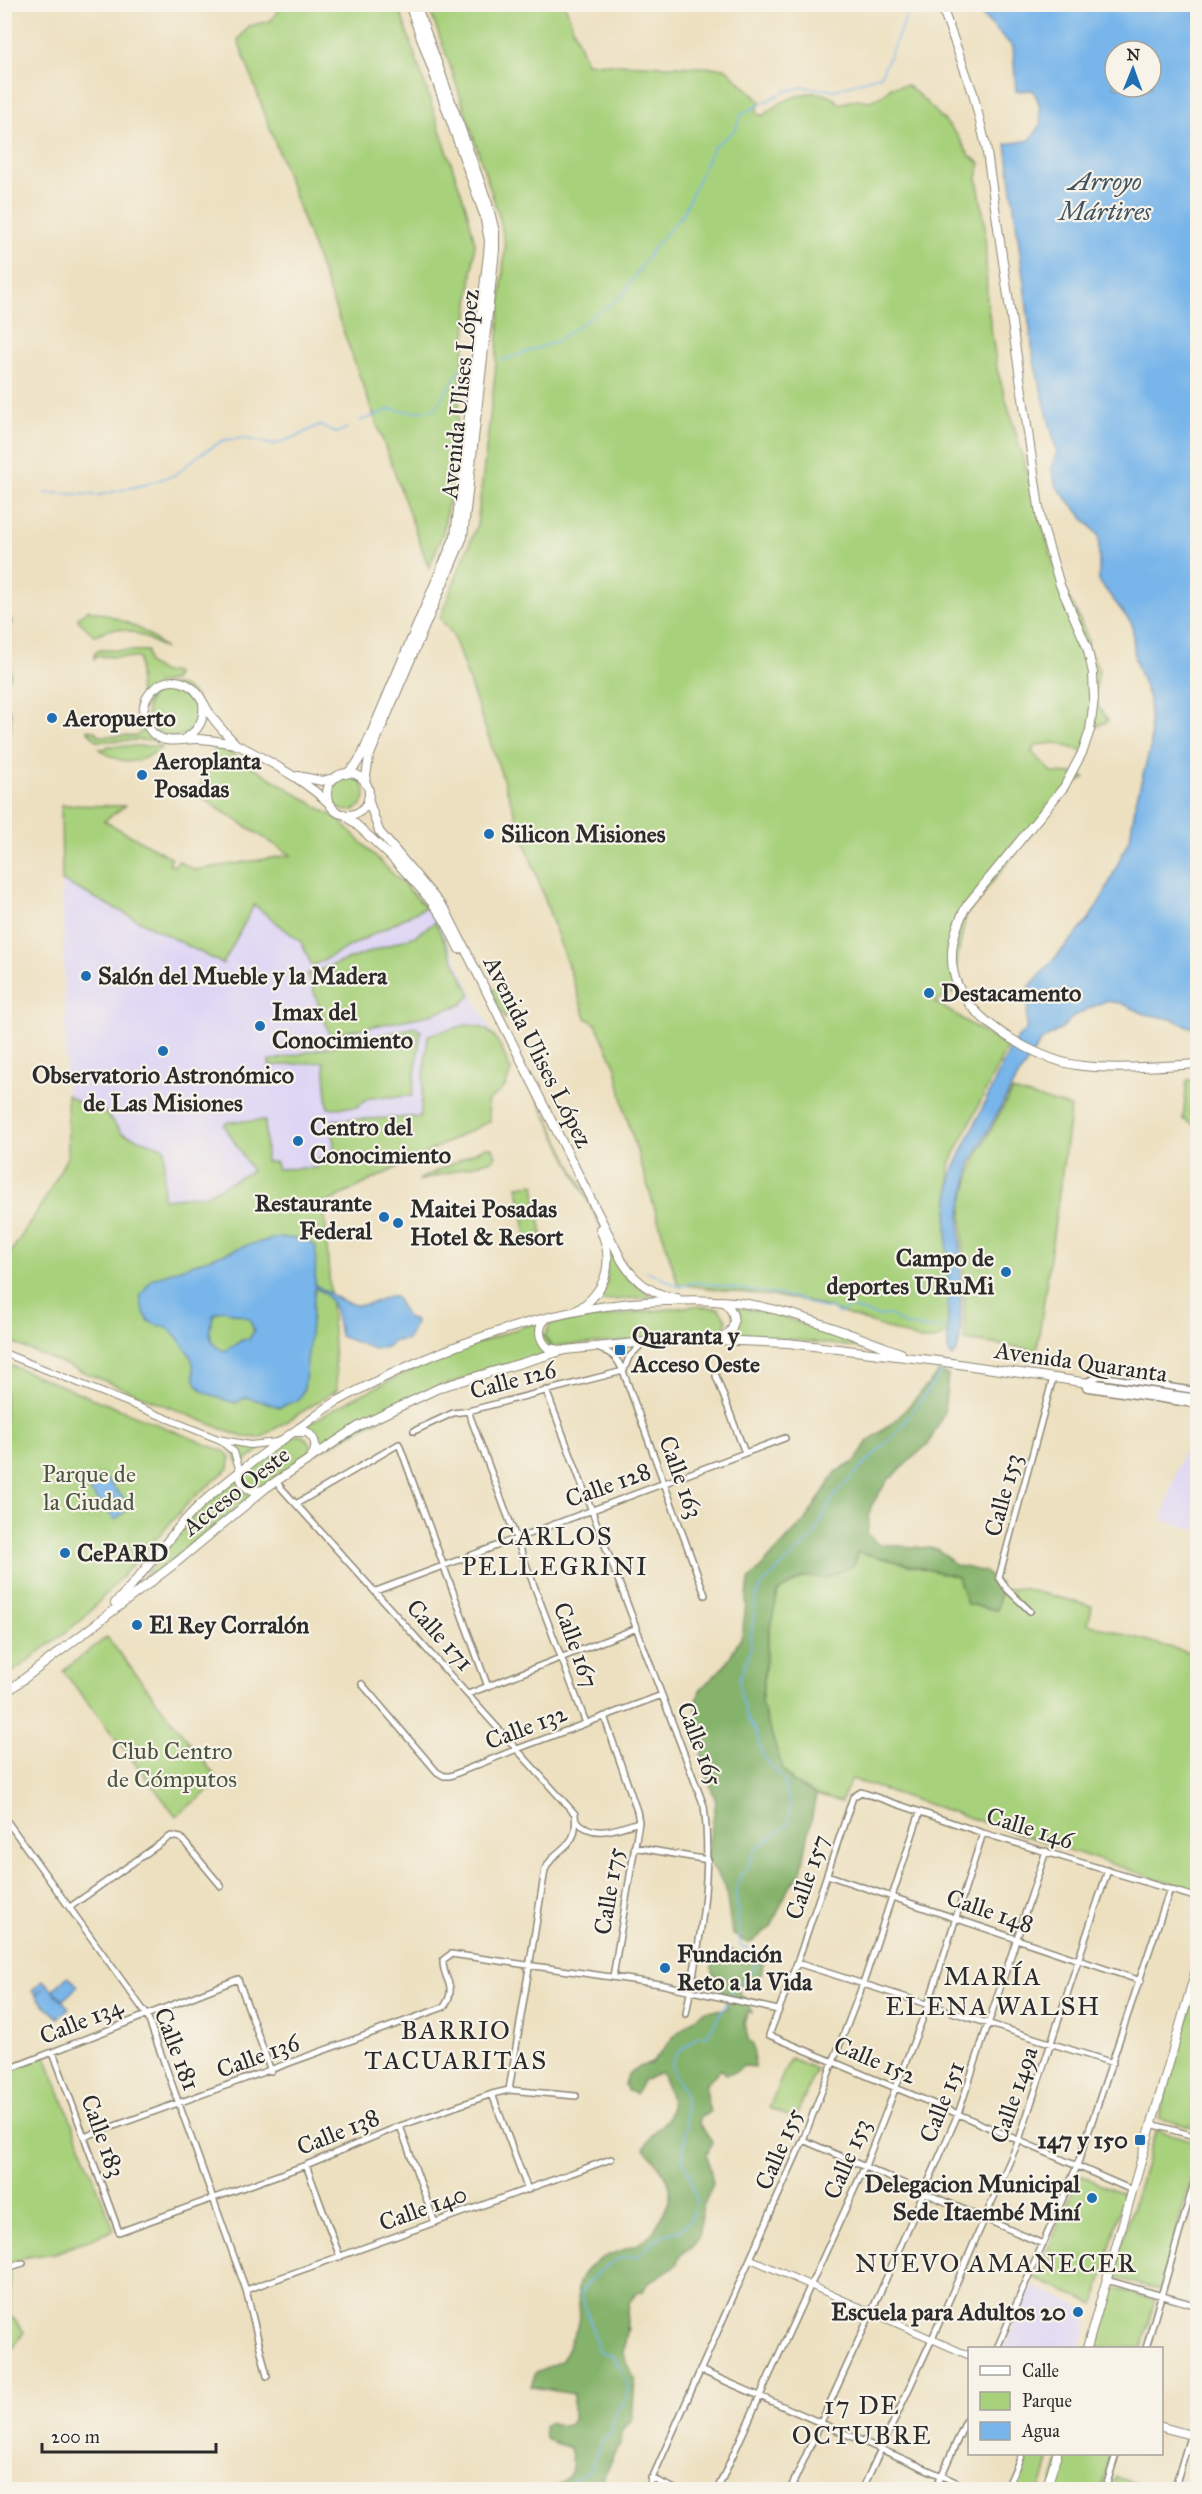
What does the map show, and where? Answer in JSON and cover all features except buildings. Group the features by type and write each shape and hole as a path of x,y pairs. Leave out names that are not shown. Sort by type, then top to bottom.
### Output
{"main road":[{"name":"Avenida Ulises López","path":"341,775 362,755 455,536 488,254 489,241 484,215 409,4"},
{"name":"Avenida Ulises López","path":"366,783 369,757 463,537 495,250 495,232 488,204 416,4"},
{"path":"941,4 973,93 986,146 1041,522 1060,585 1081,632 1093,673 1094,699 1090,729 1074,770 1064,787 967,904 954,933 952,961 960,992 971,1009 985,1022 1035,1053 1081,1066 1197,1064"},
{"path":"237,745 213,718 191,687 175,681 158,685 145,700 144,717 153,734 168,741 198,739 237,745 296,776 344,814 356,813 366,805 368,799 366,783 357,775 341,775 322,780 296,776"},
{"path":"182,740 194,734 199,727 203,719 202,702"},
{"path":"331,805 329,786 341,775"},
{"name":"Avenida Ulises López","path":"368,799 379,831 446,911 622,1261 636,1280 655,1293 664,1297 689,1300"},
{"name":"Avenida Ulises López","path":"344,814 406,873 440,914 481,990 604,1238 607,1262 604,1281 593,1299 576,1311"},
{"path":"689,1300 754,1305 799,1315 919,1359"},
{"name":"Acceso Oeste","path":"92,1626 131,1587 199,1506 278,1442 335,1403 410,1366 553,1315 626,1303 689,1300"},
{"path":"713,1340 726,1336 731,1331 734,1318 728,1306 715,1301"},
{"path":"553,1315 543,1321 540,1327 540,1338 548,1348 565,1350"},
{"path":"713,1340 812,1345 919,1359"},
{"name":"Acceso Oeste","path":"92,1626 177,1562 266,1488 312,1456 359,1426 441,1387 565,1350 645,1342 713,1340"},
{"name":"Avenida Quaranta","path":"919,1359 1197,1399"},
{"path":"293,1432 302,1431 311,1434 316,1447 312,1456"},
{"path":"240,1471 242,1481 249,1489 260,1491 266,1488"},
{"path":"4,1694 92,1626"},
{"path":"1088,2347 1197,1963"},
{"path":"1163,2428 1194,2436"},
{"path":"1046,2490 1057,2455"}],"street":[{"path":"623,1371 629,1357 645,1342"},
{"name":"Calle 163","path":"591,1347 611,1353 617,1358 705,1594"},
{"path":"4,1353 218,1439 250,1445 278,1442"},
{"name":"Calle 126","path":"414,1431 453,1413 468,1412 623,1371"},
{"path":"716,1376 745,1453"},
{"path":"1197,1391 1100,1376 1083,1383 1086,1388 1197,1405"},
{"name":"Calle 153","path":"1030,1611 1007,1589 999,1577 1053,1378"},
{"name":"Calle 165","path":"546,1390 704,1806 708,1860 699,1936 686,2014"},
{"name":"Calle 167","path":"468,1412 586,1723"},
{"name":"Calle 128","path":"376,1591 786,1438"},
{"path":"218,1439 234,1452 240,1471"},
{"path":"296,1504 399,1444 488,1687"},
{"name":"Calle 171","path":"276,1482 576,1817"},
{"path":"468,1694 637,1629"},
{"name":"Calle 132","path":"362,1684 437,1772 450,1776 662,1695"},
{"name":"Calle 167","path":"604,1716 637,1811"},
{"name":"Calle 146","path":"853,1797 861,1792 983,1833 1197,1898"},
{"name":"Calle 157","path":"770,2035 853,1797"},
{"name":"Calle 175","path":"613,1977 639,1822 637,1811"},
{"name":"Calle 155","path":"647,2490 803,2140 863,1984 920,1812"},
{"name":"Calle 181","path":"4,1817 147,2014 246,2290 267,2376"},
{"path":"576,1817 583,1828 591,1832 601,1832 639,1822"},
{"path":"509,2090 545,1870 549,1861 573,1837 577,1829 576,1817"},
{"name":"Calle 153","path":"717,2490 865,2166 897,2089 928,2005 983,1833"},
{"path":"70,1907 171,1836 181,1838 221,1886"},
{"path":"634,1847 708,1860"},
{"name":"Calle 151","path":"790,2490 958,2114 1046,1851"},
{"name":"Calle 149a","path":"862,2490 986,2219 1018,2140 1108,1870"},
{"name":"Calle 148","path":"827,1875 1141,1981"},
{"path":"999,2347 1077,2166 1170,1889"},
{"name":"Calle 136","path":"84,2137 444,2007 450,1998 452,1988 443,1960 451,1954 528,1965"},
{"path":"797,1963 1113,2064"},
{"path":"528,1965 689,1990 778,2010"},
{"name":"Calle 134","path":"4,2071 238,1979 271,2071"},
{"name":"Calle 152","path":"770,2035 1132,2190"},
{"name":"Calle 183","path":"53,2052 119,2232"},
{"name":"Calle 138","path":"119,2232 306,2165 400,2126 492,2094 509,2090 576,2096"},
{"path":"492,2094 528,2190"},
{"path":"1151,2124 1197,2137"},
{"path":"400,2126 435,2223"},
{"path":"803,2140 1043,2244"},
{"name":"Calle 140","path":"246,2290 611,2159"},
{"path":"306,2165 340,2257"},
{"path":"1147,2347 1195,2191 1197,2169"},
{"path":"751,2259 968,2356"},
{"path":"4,2269 23,2262"},
{"path":"1106,2280 1197,2306"},
{"path":"700,2370 974,2490"},
{"path":"1174,2490 1194,2436 1197,2409"},
{"path":"935,2490 968,2414"},
{"path":"1006,2490 1022,2455"},
{"path":"1106,2490 1116,2455"},
{"path":"651,2478 677,2490"}],"shaded area":[{"path":"62,881 222,964 254,905 301,929 313,956 427,908 443,933 511,1071 505,1087 487,1102 490,1121 324,1204 47,1196 68,1155"},
{"path":"1182,1453 1197,1458 1197,1530 1162,1520"},
{"path":"1031,2285 1091,2311 1080,2347 1004,2347"}],"green space":[{"path":"287,5 398,5 467,210 475,243 451,485 443,532 429,568 238,40 249,26 270,21 281,7"},
{"path":"428,5 565,5 586,63 725,68 760,101 756,113 763,116 781,103 801,95 822,94 840,104 857,99 870,101 883,95 891,87 907,85 927,102 957,135 968,153 980,163 977,178 985,224 987,300 997,369 1060,585 1074,606 1088,639 1087,647 1099,670 1094,699 1108,721 1090,730 1083,751 1055,743 1037,745 1032,752 1053,773 1078,774 1085,778 1068,787 966,915 957,959 956,991 935,1002 1007,1047 950,1164 948,1333 935,1340 921,1340 808,1301 678,1284 625,1112 616,1068 596,1024 586,1018 453,635 440,618 477,525 495,375 505,246 500,219"},
{"path":"88,610 108,615 140,629 165,649 140,635 122,629 104,631 95,636 78,620 79,616"},
{"path":"99,650 147,651 148,663 163,673 176,674 174,680 157,684 142,710 140,709 139,658 96,656 94,659 94,654"},
{"path":"173,685 187,689 195,697 199,711 195,725 187,733 173,737 159,733 151,725 147,711 151,697 159,689"},
{"path":"143,723 156,740 97,741 87,730 95,731 99,736 136,736 143,730"},
{"path":"109,746 163,746 147,757 124,761 99,749"},
{"path":"216,747 227,751 339,820 426,907 312,966 301,942 254,905 223,964 62,881 61,805 125,806 104,821 172,858 169,863 174,866 178,861 195,870 291,855 197,795"},
{"path":"348,777 360,782 365,794 360,806 348,811 336,806 331,794 336,782"},
{"path":"435,922 471,995 461,1005 424,1016 330,1035 307,974 415,936"},
{"path":"501,989 509,1003 505,1019 491,990"},
{"path":"466,1025 476,1026 491,1033 500,1046 511,1071 505,1087 487,1102 490,1121 324,1204 337,1390 260,1438 242,1437 5,1340 4,1263 47,1196 68,1155 67,1095 84,1105 101,1107 122,1133 165,1148 163,1199 206,1195 252,1171 224,1125 228,1122 265,1120 266,1162 276,1162 277,1169 317,1168 317,1159 334,1158 333,1120 420,1117 428,1035"},
{"path":"502,1026 627,1277 652,1297 597,1301 607,1282 606,1238"},
{"path":"415,1027 421,1031 412,1096 369,1098 357,1107 328,1108 324,1062 269,1066 269,1061"},
{"path":"1187,1080 1197,1080 1197,1127 1183,1119"},
{"name":"Campo de deportes URuMi","path":"1012,1091 1071,1107 1037,1350 965,1340 962,1204 975,1159"},
{"path":"486,1147 493,1148 496,1156 492,1160 419,1181 420,1179"},
{"path":"534,1184 537,1205 521,1207 518,1186"},
{"path":"538,1210 543,1241 527,1243 522,1213"},
{"path":"693,1306 718,1308 727,1320 723,1329 710,1336 552,1346 545,1337 549,1326 553,1323"},
{"path":"733,1306 773,1314 879,1350 789,1339 728,1337 736,1322"},
{"path":"545,1319 538,1327 554,1352 441,1386 314,1454 317,1444 316,1437 311,1432 301,1429 360,1395 420,1367"},
{"name":"Parque de la Ciudad","path":"5,1363 226,1452 230,1459 229,1468 190,1501 84,1618 5,1678"},
{"path":"939,1372 948,1375 944,1413 929,1443 887,1481 871,1506 867,1534 878,1544 938,1549 955,1565 985,1572 1000,1585 997,1610 967,1604 958,1577 857,1552 854,1565 827,1578 803,1577 778,1592 769,1632 761,1703 783,1769 793,1782 816,1795 801,1873 789,1887 771,1927 750,1943 745,1942 732,1934 725,1885 706,1859 716,1802 701,1757 706,1736 696,1724 700,1690 725,1665 742,1636 749,1580 806,1519 836,1472 856,1461 867,1442 897,1419"},
{"path":"298,1435 309,1441 310,1455 266,1486 254,1488 248,1483 245,1477 247,1471 293,1436"},
{"path":"226,1443 265,1446 240,1465"},
{"path":"239,1476 243,1489 247,1493 255,1494 132,1592 200,1508"},
{"path":"857,1552 958,1577 967,1604 997,1610 1001,1590 1022,1588 1092,1606 1088,1624 1197,1655 1197,1892 851,1779 841,1802 816,1795 793,1782 783,1769 761,1703 769,1632 778,1592 803,1577 827,1578 854,1565"},
{"name":"Club Centro de Cómputos","path":"107,1637 220,1782 176,1816 63,1671"},
{"path":"732,1949 742,1954 756,1953 764,1959 761,1975 738,1986 740,1995 750,2002 752,2013 748,2011 744,2023 749,2042 753,2044 755,2067 744,2066 735,2072 726,2074 721,2069 706,2083 706,2097 710,2112 700,2117 699,2124 712,2141 707,2155 713,2184 702,2209 700,2233 693,2246 681,2254 676,2265 649,2283 643,2291 636,2293 629,2304 626,2330 628,2327 623,2352 635,2381 632,2420 623,2428 621,2442 597,2489 553,2489 571,2472 572,2456 570,2448 545,2439 544,2426 549,2422 562,2426 569,2425 573,2420 573,2394 531,2387 536,2372 562,2361 579,2322 578,2286 584,2273 598,2260 631,2247 650,2235 668,2205 670,2196 667,2179 644,2148 654,2132 668,2118 671,2106 669,2094 661,2072 643,2081 636,2094 627,2090 625,2085 628,2074 652,2063 676,2034 704,2011 727,2009 725,1993 717,1988 712,1967 716,1959 731,1954"},
{"path":"1197,1986 1197,2129 1159,2118"},
{"path":"45,2054 114,2230 55,2253 27,2257 9,2264 11,2315 24,2332 5,2360 5,2069"},
{"path":"790,2058 816,2069 795,2119 769,2108"},
{"path":"1156,2130 1198,2142 1197,2161 1159,2290 1112,2276"},
{"path":"1080,2175 1124,2194 1095,2304 1035,2279"},
{"path":"1112,2287 1155,2300 1141,2347 1094,2347"},
{"path":"1029,2455 1051,2455 1041,2489 1013,2489"},
{"path":"1061,2455 1111,2455 1101,2489 1051,2490"},
{"path":"1115,2477 1154,2489 1112,2489"}],"water":[{"name":"Arroyo Mártires","path":"972,5 1197,5 1197,1030 1172,1019 1145,1014 1121,1003 1105,1001 1075,1015 1061,1029 1041,1041 1014,1083 971,1162 960,1217 961,1332 957,1351 952,1357 948,1350 947,1220 952,1173 1010,1049 1019,1036 1026,1031 1029,987 1088,921 1104,894 1130,837 1136,801 1151,745 1149,699 1135,660 1132,624 1099,581 1099,536 1056,486 1051,468 1057,452 1034,361 1006,144 1030,140 1041,125 1039,103 1033,90 1016,91 1013,47"},
{"path":"280,1237 306,1240 316,1247 315,1285 342,1301 356,1305 373,1303 395,1296 408,1319 414,1320 415,1323 408,1339 374,1349 340,1336 331,1302 327,1296 315,1288 304,1389 298,1400 280,1407 246,1397 236,1403 206,1392 196,1383 192,1360 187,1351 171,1331 151,1322 146,1317 140,1296 152,1279 248,1245","holes":["223,1310 249,1318 254,1331 249,1339 242,1340 225,1351 219,1349 212,1341 210,1331 214,1314"]},
{"path":"103,1475 131,1507 115,1520 87,1488"},
{"path":"68,1976 78,1986 63,2000 53,1990"},
{"path":"43,1980 69,2008 58,2018 36,1996 45,1987 36,1995 32,1991"}],"waterway":[{"path":"501,361 555,342 622,296 654,247 683,214 713,147 735,130 742,114 786,91 803,87 835,90 881,75 912,4"},
{"path":"360,421 391,409 413,412 436,409 460,369"},
{"path":"45,493 100,495 143,485 175,475 199,455 224,440 244,438 273,445 319,425 336,433 347,428"},
{"path":"647,1271 680,1287 695,1282 782,1295 825,1309 831,1308 839,1314 849,1307 877,1316 890,1315 912,1327 941,1329 948,1324"},
{"name":"Arroyo Mártires","path":"729,1997 756,1967 754,1952 740,1946 736,1893 739,1878 747,1868 755,1850 788,1824 790,1808 784,1780 762,1755 756,1731 748,1720 740,1692 739,1680 749,1653 756,1597 762,1585 813,1537 828,1506 841,1488 900,1429 945,1367"},
{"name":"Arroyo Mártires","path":"573,2490 574,2480 592,2468 600,2443 611,2435 614,2415 626,2399 628,2385 613,2356 599,2353 581,2292 608,2265 621,2258 637,2256 662,2235 680,2230 693,2214 694,2187 682,2159 686,2117 685,2099 673,2072 672,2063 678,2052 697,2036 707,2036 727,2002"}],"taxiway":[{"path":"4,713 4,727"}],"place":[{"name":"Aeropuerto","path":"52,718"},
{"name":"Aeroplanta Posadas","path":"142,775"},
{"name":"Silicon Misiones","path":"489,834"},
{"name":"Salón del Mueble y la Madera","path":"86,976"},
{"name":"Destacamento","path":"929,993"},
{"name":"Imax del Conocimiento","path":"260,1026"},
{"name":"Observatorio Astronómico de Las Misiones","path":"163,1051"},
{"name":"Centro del Conocimiento","path":"298,1141"},
{"name":"Restaurante Federal","path":"384,1217"},
{"name":"Maitei Posadas Hotel & Resort","path":"398,1223"},
{"name":"Campo de deportes URuMi","path":"1006,1272"},
{"name":"Quaranta y Acceso Oeste","path":"620,1350"},
{"name":"CePARD","path":"65,1553"},
{"name":"El Rey Corralón","path":"137,1625"},
{"name":"Fundación Reto a la Vida","path":"665,1968"},
{"name":"147 y 150","path":"1140,2140"},
{"name":"Delegacion Municipal Sede Itaembé Miní","path":"1092,2198"},
{"name":"Escuela para Adultos 20","path":"1078,2312"}],"district":[{"name":"CARLOS PELLEGRINI","path":"555,1551"},
{"name":"MARÍA ELENA WALSH","path":"993,1990"},
{"name":"BARRIO TACUARITAS","path":"456,2045"},
{"name":"NUEVO AMANECER","path":"996,2263"},
{"name":"17 DE OCTUBRE","path":"862,2420"}]}
